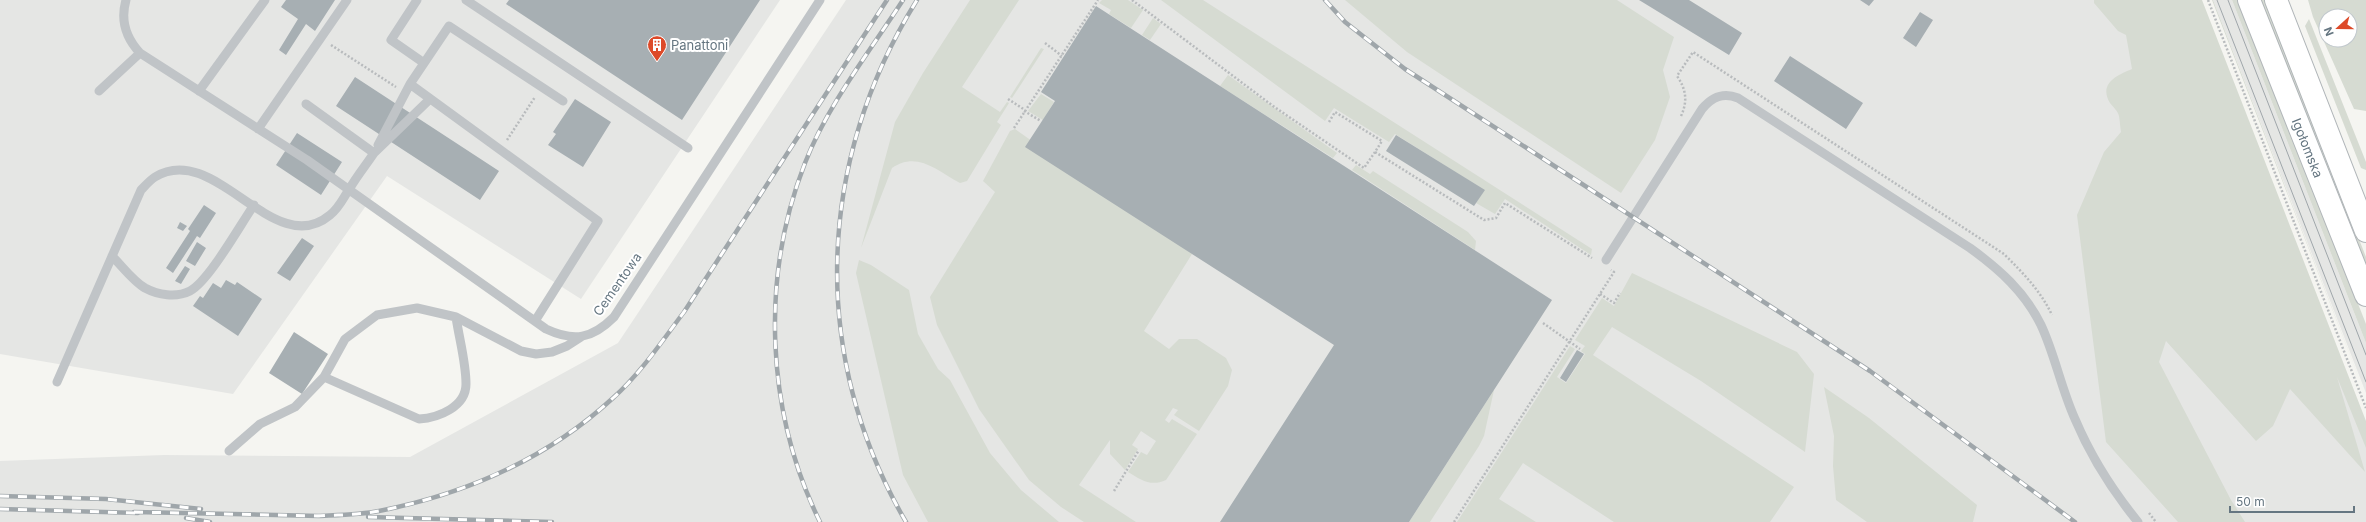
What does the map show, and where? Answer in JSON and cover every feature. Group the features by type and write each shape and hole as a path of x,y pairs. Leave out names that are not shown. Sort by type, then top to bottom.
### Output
{"main road":[{"name":"Igołomska","path":"2249,0 2366,295"},
{"name":"Igołomska","path":"2276,0 2366,231"}],"lane":[{"name":"Cementowa","path":"126,0 124,26 129,41 140,53 307,160 535,321 565,337 581,337 596,332 614,317 820,0"},
{"path":"199,91 265,0"},
{"path":"258,129 347,0"},
{"path":"417,0 391,40 424,63"},
{"path":"466,0 688,148"},
{"path":"57,382 141,190 155,177 174,171 190,170 208,177 289,226 313,225 330,216 341,204 374,153 408,89 449,26 563,102"},
{"path":"99,91 140,53"},
{"path":"408,89 430,99 598,221 535,321"},
{"path":"1604,263 1702,109 1712,99 1720,96 1738,98 1970,248 2012,282 2030,305 2042,326 2074,418 2095,462 2138,522"},
{"path":"374,153 430,99"},
{"path":"306,104 374,153"},
{"path":"112,256 144,287 155,292 175,295 190,291 203,280 254,205"},
{"path":"229,451 260,424 296,407 324,377 345,339 377,315 417,308 456,317 521,351 536,354 557,350 581,337"},
{"path":"324,377 419,419 433,418 447,412 460,400 466,385 456,317"}],"path":[{"path":"1014,128 1098,0"},
{"path":"1132,0 1273,106 1364,168 1382,141 1335,112 1329,122"},
{"path":"2208,0 2366,408"},
{"path":"321,38 408,89"},
{"path":"1045,43 1062,56"},
{"path":"1678,121 1686,102 1686,92 1677,76 1693,52 2004,254 2025,274 2044,297 2053,319"},
{"path":"501,150 542,87"},
{"path":"1008,99 1041,121"},
{"path":"1375,152 1484,220 1496,218 1505,203 1592,258 1604,263 1614,272 1454,522"},
{"path":"1592,258 1595,253"},
{"path":"1600,294 1614,303 1620,293"},
{"path":"1543,322 1580,349"},
{"path":"1114,491 1140,450"},
{"path":"2147,511 2156,522"}],"shaded area":[{"path":"0,0 780,0 581,299 387,176 233,394 0,354"},
{"path":"846,0 2191,0 2366,444 2366,522 0,522 0,461 164,455 410,457 618,343"},
{"path":"970,0 1019,0 962,87 1000,112 1007,102 1009,103 997,122 1001,125 967,181 960,183 935,168 918,162 910,161 901,163 892,168 861,248 895,122 923,73"},
{"path":"1102,0 1128,0 1143,10 1131,28 1109,14 1111,10 1099,3"},
{"path":"1161,0 1203,0 1592,249 1591,255 1505,199 1495,214 1476,203 1484,190 1395,134 1389,142 1334,108 1325,121"},
{"path":"1345,0 1617,0 1674,37 1663,70 1670,97 1655,140 1621,193 1407,52"},
{"path":"2094,0 2202,0 2366,421 2366,448 2337,377 2365,472 2290,389 2273,426 2256,441 2166,341 2159,362 2231,500 2245,522 2178,522 2106,442 2077,215 2104,152 2121,132 2117,111 2110,103 2106,90 2111,81 2132,69 2126,35 2118,31 2094,3"},
{"path":"2212,0 2213,0 2366,396"},
{"path":"2213,0 2232,0 2366,343 2366,393"},
{"path":"2232,0 2238,0 2366,324 2366,343"},
{"path":"2258,0 2265,0 2366,257 2366,271"},
{"path":"2308,0 2366,0 2366,111 2354,109 2327,48 2358,48 2358,8 2318,8 2318,28"},
{"path":"1153,18 1161,24 1150,40 1142,35"},
{"path":"2309,19 2318,42 2318,48 2321,48 2366,162 2366,170 2361,168 2305,26"},
{"path":"1041,48 1044,49 1012,98 1010,97"},
{"path":"1228,75 1337,153 1333,158 1220,86"},
{"path":"1041,94 1054,102 1043,120 1028,111"},
{"path":"1015,129 1192,254 1144,331 1169,349 1179,339 1197,339 1226,358 1232,370 1228,386 1199,431 1174,415 1178,410 1173,408 1165,420 1169,423 1172,419 1197,434 1166,480 1156,483 1146,482 1128,472 1141,452 1147,455 1156,441 1141,431 1132,445 1138,449 1125,470 1110,454 1110,440 1079,485 1136,522 1084,522 1061,507 1029,480 979,409 937,325 930,297 995,192 983,181 1010,131"},
{"path":"1356,165 1370,174 1373,171 1468,232 1476,241 1475,250 1352,170"},
{"path":"859,260 871,265 909,290 918,334 938,369 950,380 990,453 1021,490 1059,522 928,522 903,475 856,273"},
{"path":"1632,273 1797,352 1814,374 1805,452 1701,381 1612,327 1593,355 1794,487 1770,522 1614,522 1523,463 1499,499 1536,522 1457,522 1570,346 1575,349 1557,377 1566,383 1585,354 1581,351 1585,346 1575,340 1602,298 1614,306"},
{"path":"1824,387 1869,418 1977,505 1973,522 1867,522 1836,500 1833,466 1834,436"},
{"path":"1494,390 1484,436 1479,446 1430,522 1409,522"}],"building":[{"path":"286,0 335,0 315,31 306,24 286,55 279,50 298,19 281,7"},
{"name":"Panattoni","path":"509,0 760,0 682,120 506,4"},
{"path":"1639,0 1689,0 1742,33 1729,55"},
{"path":"1860,0 1874,0 1869,6"},
{"path":"1096,6 1552,300 1409,522 1220,522 1334,345 1025,147 1055,101 1041,92"},
{"path":"1920,12 1933,20 1916,47 1903,38"},
{"path":"1790,56 1863,103 1846,129 1774,81"},
{"path":"355,77 499,171 480,200 336,106"},
{"path":"575,99 611,122 583,167 548,145 556,134 553,132"},
{"path":"297,133 342,162 321,195 276,165"},
{"path":"1396,135 1485,190 1474,206 1386,151"},
{"path":"204,205 216,213 200,238 197,236 173,273 166,268 190,231 188,229"},
{"path":"180,222 187,226 183,231 177,228"},
{"path":"302,238 314,246 290,281 277,273"},
{"path":"197,242 206,248 195,266 186,261"},
{"path":"185,266 190,269 181,284 175,281"},
{"path":"226,280 235,285 237,282 262,299 238,336 193,306 200,296 203,298 213,283 221,288"},
{"path":"294,332 328,354 302,394 269,373"},
{"path":"1577,350 1584,354 1566,382 1560,378"}],"tram line":[{"path":"2217,0 2366,382"},
{"path":"2228,0 2366,355"}],"railway":[{"path":"316,516 379,511 443,495 474,484 504,471 561,439 613,398 633,378 684,312 887,0"},
{"path":"820,522 802,480 789,436 780,390 775,344 776,298 781,252 791,207 805,163 814,142 837,100 903,0"},
{"path":"906,522 874,459 853,393 840,327 837,260 844,193 859,127 884,62 917,0"},
{"path":"1325,0 1345,22 1405,69 1870,371 2075,522"},
{"path":"0,496 106,499 201,509"},
{"path":"0,509 138,513"},
{"path":"134,512 320,516"},
{"path":"368,517 552,522"},
{"path":"186,518 210,522"}],"place":[{"name":"Panattoni","path":"657,62"}]}
